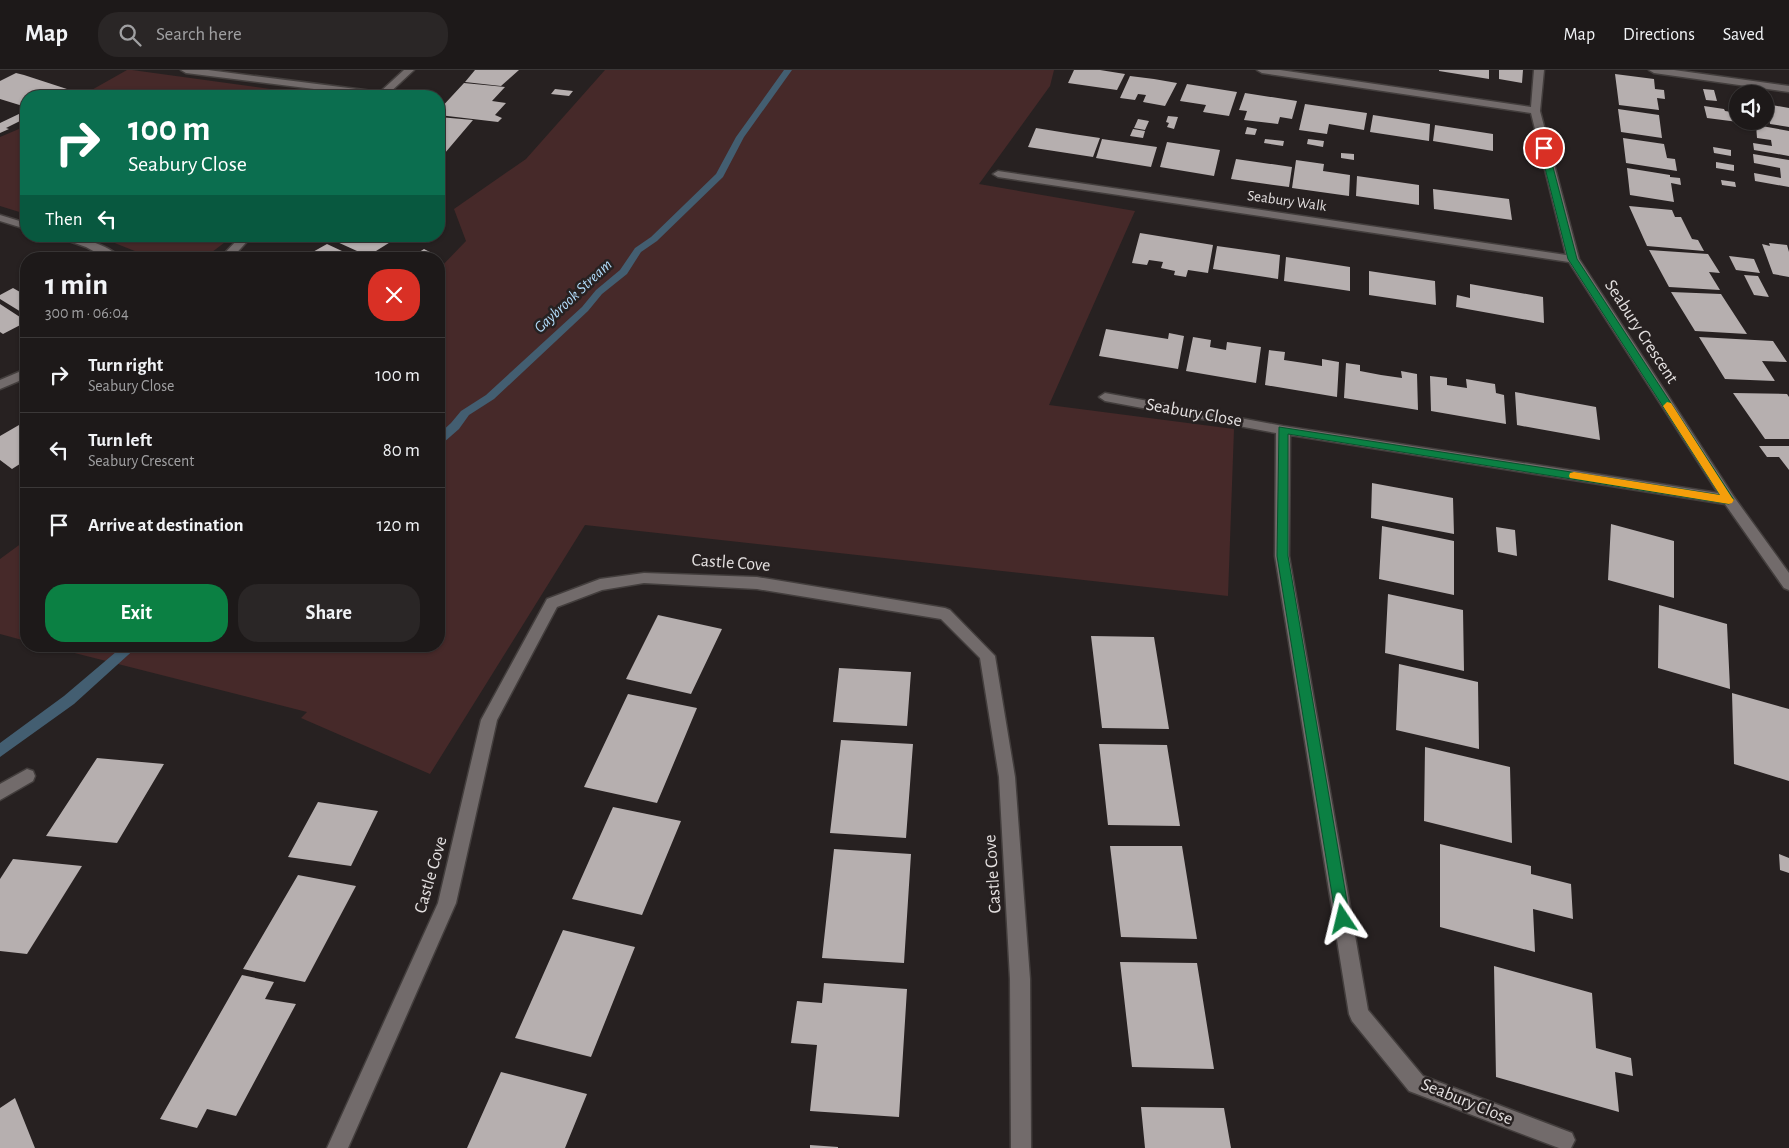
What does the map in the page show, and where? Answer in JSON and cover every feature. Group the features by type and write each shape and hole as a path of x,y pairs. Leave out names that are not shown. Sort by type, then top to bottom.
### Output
{"street":[{"path":"186,70 337,90"},
{"path":"388,90 409,70"},
{"path":"1262,70 1535,111"},
{"name":"Seabury Crescent","path":"1539,70 1535,111 1572,259 1729,500 1789,584"},
{"path":"1654,70 1789,89"},
{"name":"Seabury Walk","path":"998,174 1572,259"},
{"path":"0,218 20,224"},
{"path":"80,242 104,252"},
{"path":"231,252 241,242"},
{"path":"0,385 20,376"},
{"name":"Seabury Close","path":"1106,397 1283,430 1729,500"},
{"name":"Seabury Close","path":"1283,430 1282,556 1359,1014 1416,1084 1565,1140"},
{"name":"Castle Cove","path":"336,1148 447,903 489,720 552,603 600,585 644,578 757,583 945,614 987,656 1007,777 1020,979 1021,1148"},
{"path":"0,793 27,776"}],"shaded area":[{"path":"127,70 132,70 278,90 92,90"},
{"path":"605,70 1054,70 1050,86 979,184 1135,211 1049,405 1234,429 1228,596 585,525 430,774 301,718 307,712 71,652 445,652 445,263 466,241 454,209 526,159"},
{"path":"20,129 20,212 0,206 0,137"},
{"path":"112,242 225,242 212,252 137,252"},
{"path":"20,544 20,639 0,634 0,559"}],"building":[{"path":"475,70 519,70 501,86 465,82"},
{"path":"1074,70 1100,70 1125,74 1117,90 1068,83"},
{"path":"1489,70 1489,79 1439,71"},
{"path":"1499,70 1523,70 1522,83 1499,79"},
{"path":"16,73 70,90 20,90 20,105 0,99 0,81"},
{"path":"1615,74 1654,79 1655,89 1664,90 1665,99 1657,98 1659,110 1619,105"},
{"path":"1130,76 1177,83 1165,106 1143,102 1146,95 1138,94 1135,100 1120,98"},
{"path":"464,83 505,87 492,101 506,103 495,115 502,118 498,122 445,116 445,104"},
{"path":"1187,84 1237,92 1229,116 1203,112 1206,105 1180,101"},
{"path":"555,89 573,91 569,96 551,94"},
{"path":"1703,89 1714,90 1717,101 1706,100"},
{"path":"1245,93 1297,101 1292,119 1280,117 1278,124 1244,120 1247,111 1239,110"},
{"path":"1305,104 1367,113 1364,130 1329,124 1327,134 1299,130"},
{"path":"1774,105 1789,108 1789,127 1774,125"},
{"path":"1704,106 1729,112 1729,121 1707,118"},
{"path":"1618,109 1659,115 1662,138 1621,132"},
{"path":"20,113 20,121 0,133 0,123"},
{"path":"1373,115 1430,124 1429,141 1370,132"},
{"path":"1168,116 1178,117 1174,129 1167,127 1169,123 1166,122"},
{"path":"445,118 473,120 445,153"},
{"path":"1138,119 1149,121 1145,130 1134,128"},
{"path":"1435,125 1493,134 1493,151 1433,141"},
{"path":"1247,127 1257,129 1255,135 1245,134"},
{"path":"1036,128 1100,138 1093,157 1028,147"},
{"path":"1774,128 1789,131 1789,156 1754,150 1753,143 1772,146 1771,140 1757,138 1756,130 1774,130"},
{"path":"1133,129 1145,131 1143,138 1130,136"},
{"path":"1623,138 1664,144 1667,158 1675,159 1677,171 1626,163"},
{"path":"1102,139 1157,147 1151,167 1096,158"},
{"path":"1265,139 1284,141 1283,146 1264,143"},
{"path":"1308,139 1324,141 1323,147 1307,144"},
{"path":"1167,142 1220,150 1214,176 1160,167"},
{"path":"1713,147 1731,150 1731,156 1714,153"},
{"path":"1341,153 1354,154 1354,160 1341,158"},
{"path":"1753,154 1789,160 1789,187 1755,181 1754,173 1781,178 1780,168 1754,163"},
{"path":"1236,159 1292,167 1289,187 1231,179"},
{"path":"1296,160 1324,164 1323,171 1350,175 1349,196 1292,188"},
{"path":"1716,162 1734,165 1734,171 1716,168"},
{"path":"1627,168 1680,178 1681,185 1671,183 1674,202 1630,195"},
{"path":"1357,176 1419,185 1419,205 1356,196"},
{"path":"1721,180 1735,182 1736,187 1722,185"},
{"path":"1433,189 1509,199 1512,220 1434,209"},
{"path":"1629,206 1672,210 1675,217 1681,217 1692,239 1698,240 1704,251 1647,246"},
{"path":"1140,233 1213,245 1208,273 1188,270 1186,277 1174,275 1175,271 1161,268 1163,262 1149,260 1147,265 1132,263"},
{"path":"337,242 390,242 374,252 359,252"},
{"path":"1769,243 1787,245 1789,252 1789,277 1773,274 1762,244 1770,246"},
{"path":"327,244 344,252 313,252"},
{"path":"1217,246 1280,255 1278,279 1213,269"},
{"path":"424,249 430,252 419,252"},
{"path":"1649,250 1708,254 1720,273 1709,272 1720,290 1669,287"},
{"path":"1729,256 1754,259 1760,273 1736,270"},
{"path":"1286,257 1350,267 1350,291 1284,281"},
{"path":"1369,271 1435,281 1436,305 1369,295"},
{"path":"1744,275 1758,276 1769,297 1754,295"},
{"path":"1470,284 1543,297 1544,323 1456,307 1457,295 1470,298"},
{"path":"13,288 20,292 20,311 0,299 0,295"},
{"path":"1671,292 1721,294 1747,334 1695,331"},
{"path":"0,304 20,317 20,325 3,334 0,332"},
{"path":"1106,329 1168,339 1169,333 1184,336 1178,369 1099,356"},
{"path":"1193,337 1211,340 1210,347 1226,350 1227,342 1261,347 1256,383 1186,371"},
{"path":"1699,337 1773,341 1787,362 1762,361 1775,381 1725,379"},
{"path":"1269,350 1285,352 1284,360 1322,366 1322,359 1339,362 1337,397 1265,385"},
{"path":"1346,363 1360,365 1360,371 1381,375 1402,378 1401,371 1417,374 1418,410 1344,398"},
{"path":"1430,376 1447,378 1447,385 1467,388 1466,379 1495,384 1496,393 1504,395 1506,424 1431,411"},
{"path":"1515,392 1596,407 1600,440 1517,425"},
{"path":"1733,393 1787,394 1789,397 1789,439 1765,439"},
{"path":"20,426 20,464 12,469 0,460 0,436"},
{"path":"1759,446 1789,446 1789,470 1779,457 1767,457"},
{"path":"1372,483 1453,498 1454,534 1371,518"},
{"path":"1611,524 1674,541 1674,598 1608,580"},
{"path":"1382,526 1454,541 1454,595 1379,579"},
{"path":"1496,527 1515,530 1517,556 1498,552"},
{"path":"1388,594 1463,610 1464,671 1385,653"},
{"path":"1659,605 1727,624 1730,689 1658,668"},
{"path":"658,615 722,629 691,694 626,679"},
{"path":"1091,636 1154,637 1169,729 1102,728"},
{"path":"1399,664 1478,682 1479,749 1396,730"},
{"path":"839,668 911,672 907,726 833,722"},
{"path":"1732,693 1789,709 1789,781 1734,764"},
{"path":"628,694 697,708 657,803 584,787"},
{"path":"841,740 913,744 906,838 830,833"},
{"path":"1099,744 1167,745 1180,826 1108,825"},
{"path":"1425,747 1510,767 1512,843 1424,821"},
{"path":"97,758 164,764 117,843 46,836"},
{"path":"318,802 378,811 351,866 288,857"},
{"path":"613,807 681,821 642,915 572,899"},
{"path":"1440,844 1531,866 1531,874 1571,884 1573,919 1533,909 1535,952 1440,927"},
{"path":"1110,846 1182,846 1197,939 1121,937"},
{"path":"834,849 911,854 904,963 822,958"},
{"path":"1779,854 1789,858 1789,873 1780,870"},
{"path":"13,859 82,866 27,954 0,951 0,879"},
{"path":"298,875 356,886 305,982 243,969"},
{"path":"563,930 635,947 591,1057 515,1038"},
{"path":"1120,962 1197,963 1214,1069 1132,1067"},
{"path":"1494,966 1592,993 1596,1048 1631,1058 1633,1076 1615,1072 1619,1112 1496,1077"},
{"path":"242,975 274,982 265,999 296,1004 236,1116 207,1109 197,1128 160,1119"},
{"path":"824,983 907,989 899,1117 810,1111 817,1045 791,1043 797,1001 822,1003"},
{"path":"501,1072 587,1094 565,1148 467,1148"},
{"path":"15,1098 35,1148 0,1148 0,1108"},
{"path":"1141,1107 1224,1108 1231,1148 1145,1148"},
{"path":"810,1145 838,1147 838,1148 810,1148"}],"waterway":[{"name":"Gaybrook Stream","path":"445,435 465,413 490,397 585,309 599,292 624,272 638,250 654,239 720,175 740,137 788,70"},
{"name":"Gaybrook Stream","path":"0,751 69,700 125,652"}],"slow traffic":[{"path":"1574,476 1729,500 1667,406"}],"route":[{"path":"1343,919 1282,556 1283,430 1729,500 1572,259 1544,148"}]}
